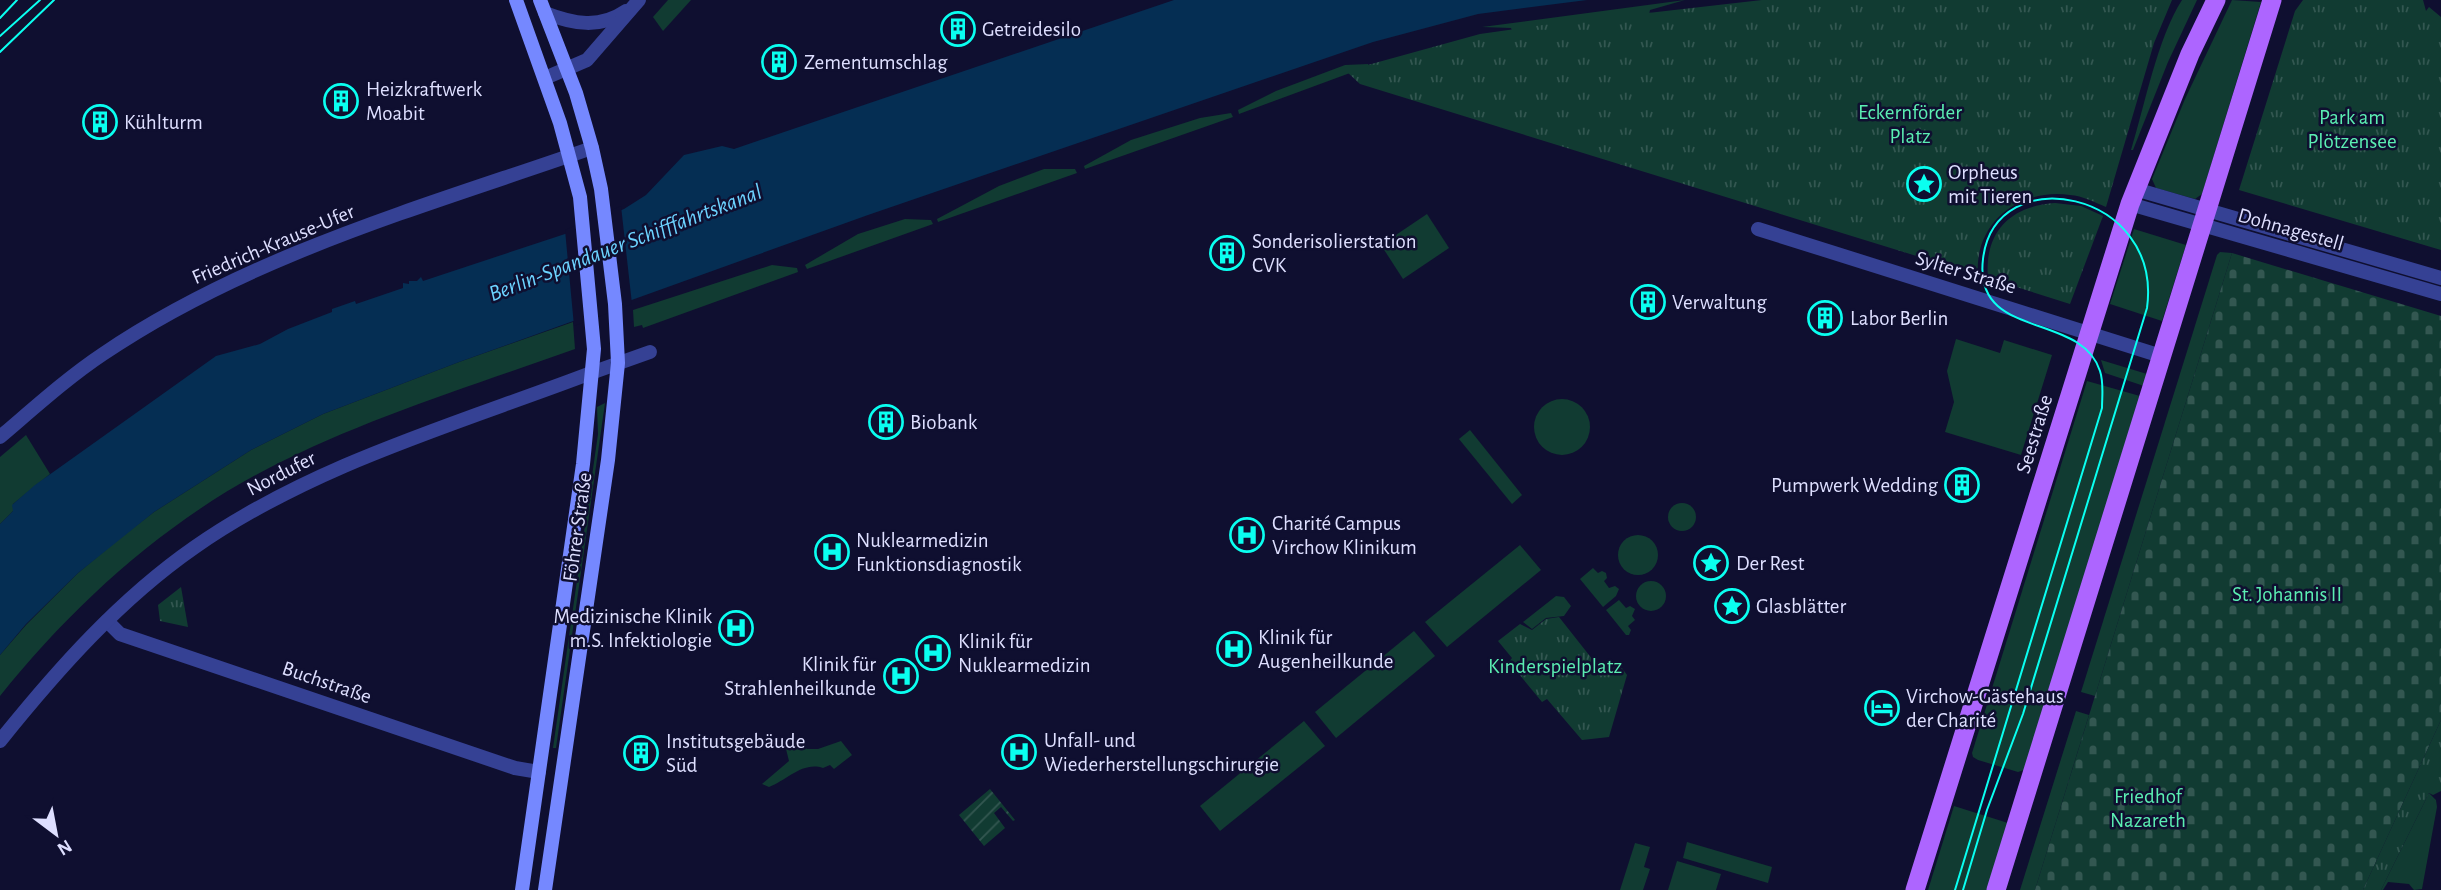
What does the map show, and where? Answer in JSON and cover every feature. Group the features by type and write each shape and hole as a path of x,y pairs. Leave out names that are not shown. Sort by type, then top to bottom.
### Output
{"main road":[{"name":"Föhrer Straße","path":"516,0 545,78 580,197 594,344 583,464 522,890"},
{"name":"Seestraße","path":"1915,890 2132,197 2190,54 2216,0"},
{"path":"1996,890 2272,0"},
{"name":"Föhrer Straße","path":"542,6 567,69 592,148 601,189 618,363 608,460 545,890"}],"street":[{"path":"545,78 587,60 636,3"},
{"path":"542,6 572,22 594,23 621,15 636,3"},
{"name":"Friedrich-Krause-Ufer","path":"0,437 103,354 220,286 319,243 592,148"},
{"name":"Dohnagestell","path":"2132,197 2441,295"},
{"name":"Dohnagestell","path":"2204,218 2441,278"},
{"name":"Sylter Straße","path":"1758,229 2161,356"},
{"name":"Nordufer","path":"0,741 61,667 107,621 194,548 237,520 331,470 649,352"},
{"name":"Buchstraße","path":"107,621 120,634 515,768 539,772"}],"green space":[{"path":"668,0 691,0 663,31 653,17"},
{"path":"1685,0 1650,10 1649,15 1513,33 1511,28 1482,27"},
{"name":"Eckernförder Platz","path":"1762,0 2172,0 2154,43 2106,207 2084,198 2052,194 2018,203 2004,212 1984,239 1979,256 1978,275 1360,84 1346,71 1480,34"},
{"path":"2182,0 2197,0 2131,150 2165,34"},
{"path":"2232,0 2261,2 2202,194 2195,199 2156,188 2152,179 2185,99"},
{"name":"Park am Plötzensee","path":"2303,0 2423,0 2426,11 2429,7 2441,17 2441,250 2239,190 2295,11"},
{"path":"1345,65 1369,66 1239,114 1238,110 1276,91"},
{"path":"1231,113 1233,117 1085,169 1084,166 1131,140 1200,118"},
{"path":"1044,169 1075,169 1077,173 938,222 937,219 999,186"},
{"path":"2055,203 2081,206 2103,216 2070,304 1988,278 1990,247 2003,224 2025,210"},
{"path":"1427,214 1449,248 1403,279 1381,245"},
{"path":"905,219 931,220 933,224 807,269 805,265 858,234"},
{"path":"2134,229 2186,245 2162,321 2110,304"},
{"path":"2220,252 2232,253 2095,696 2081,692 2217,255"},
{"name":"St. Johannis II","path":"2232,253 2441,316 2441,720 2363,890 2035,890"},
{"path":"772,265 797,268 798,272 643,328 642,325 634,327 633,310"},
{"path":"573,322 575,349 343,434 269,468 193,514 122,568 90,598 28,662 0,696 0,655 78,573 154,512 251,450 323,414"},
{"path":"1956,339 2000,353 2004,340 2052,355 2021,455 1945,432 1954,402 1947,371"},
{"path":"2101,360 2147,374 2144,386 2105,373"},
{"path":"2087,381 2140,396 2024,770 2018,772 1978,760 1972,753"},
{"path":"1562,399 1573,401 1582,407 1588,416 1588,438 1582,447 1573,453 1562,455 1551,453 1542,447 1536,438 1534,427 1536,416 1542,407 1551,401"},
{"path":"605,403 556,748 553,748 598,434 597,407"},
{"path":"1470,430 1522,495 1512,504 1459,439"},
{"path":"26,435 50,474 13,504 13,511 0,524 0,457"},
{"path":"1682,503 1692,507 1696,517 1692,527 1682,531 1672,527 1668,517 1672,507"},
{"path":"1638,535 1646,536 1652,541 1657,547 1657,563 1652,569 1646,574 1638,575 1630,574 1624,569 1619,563 1618,555 1619,547 1624,541 1630,536"},
{"path":"1520,545 1541,570 1447,647 1425,622"},
{"path":"1593,568 1598,573 1606,573 1607,578 1604,581 1609,588 1615,586 1619,589 1616,596 1603,607 1580,579"},
{"path":"1651,581 1662,585 1666,596 1662,607 1651,611 1640,607 1636,596 1640,585"},
{"path":"181,587 188,627 160,621 158,605"},
{"path":"1556,596 1564,597 1571,606 1564,616 1546,618 1532,629 1523,622"},
{"path":"1619,600 1626,608 1630,606 1635,609 1632,616 1635,620 1628,626 1631,630 1629,635 1626,635 1606,610"},
{"name":"Kinderspielplatz","path":"1559,617 1604,674 1619,664 1627,675 1609,737 1582,740 1547,699 1542,702 1509,662 1512,658 1498,641 1520,624 1532,630 1546,619"},
{"path":"1414,631 1435,656 1336,738 1315,712"},
{"path":"2076,711 2089,715 2035,890 2020,890"},
{"path":"2441,720 2441,791 2433,795 2429,793 2381,890 2363,890"},
{"path":"1304,721 1325,746 1220,831 1200,806"},
{"path":"799,741 807,749 818,749 841,741 852,755 834,769 830,765 823,768 809,767 769,787 762,784 789,761 786,749"},
{"path":"990,789 1015,820 1001,807 994,813 1005,828 984,846 959,815"},
{"path":"2429,793 2436,800 2437,807 2422,889 2414,890 2409,884 2388,882 2381,890"},
{"path":"1954,806 2008,823 1987,890 1928,890"},
{"path":"1687,842 1772,867 1768,883 1683,858"},
{"path":"1635,843 1650,847 1644,867 1650,869 1643,890 1620,890"},
{"path":"1677,861 1721,874 1716,890 1668,890"}],"water":[{"name":"Berlin-Spandauer Schifffahrtskanal","path":"1174,0 1587,0 1478,14 1373,42 868,215 459,362 323,414 251,450 154,512 78,573 26,624 0,655 0,524 13,511 12,505 35,485 216,356 260,344 288,329 332,312 332,309 403,288 403,283 409,284 409,281 417,281 421,277 423,281 565,234 624,209 646,195 684,155 722,146 734,149"}],"pier":[{"path":"621,206 632,304 574,326 565,230"}],"tram line":[{"path":"0,18 17,0"},
{"path":"0,36 40,0"},
{"path":"0,52 54,0"},
{"path":"1955,890 2102,408 2100,371 2089,352 2072,340 2011,315 1994,303 1984,285 1983,259 1994,227 2016,207 2044,199 2076,201 2105,214 2130,236 2145,268 2147,308 2023,714 1987,810 1963,890"}],"place":[{"name":"Getreidesilo","path":"958,29"},
{"name":"Zementumschlag","path":"779,62"},
{"name":"Heizkraftwerk Moabit","path":"341,101"},
{"name":"Kühlturm","path":"100,122"},
{"name":"Orpheus mit Tieren","path":"1924,184"},
{"name":"Sonderisolierstation CVK","path":"1227,253"},
{"name":"Verwaltung","path":"1648,302"},
{"name":"Labor Berlin","path":"1825,318"},
{"name":"Biobank","path":"886,422"},
{"name":"Pumpwerk Wedding","path":"1962,485"},
{"name":"Charité Campus Virchow Klinikum","path":"1247,535"},
{"name":"Nuklearmedizin Funktionsdiagnostik","path":"832,552"},
{"name":"Der Rest","path":"1711,563"},
{"name":"Glasblätter","path":"1732,606"},
{"name":"Medizinische Klinik m.S. Infektiologie","path":"736,628"},
{"name":"Klinik für Augenheilkunde","path":"1234,649"},
{"name":"Klinik für Nuklearmedizin","path":"933,653"},
{"name":"Klinik für Strahlenheilkunde","path":"901,676"},
{"name":"Virchow-Gästehaus der Charité","path":"1882,708"},
{"name":"Unfall- und Wiederherstellungschirurgie","path":"1019,752"},
{"name":"Institutsgebäude Süd","path":"641,753"}],"park label":[{"name":"Friedhof Nazareth","path":"2148,808"}]}
